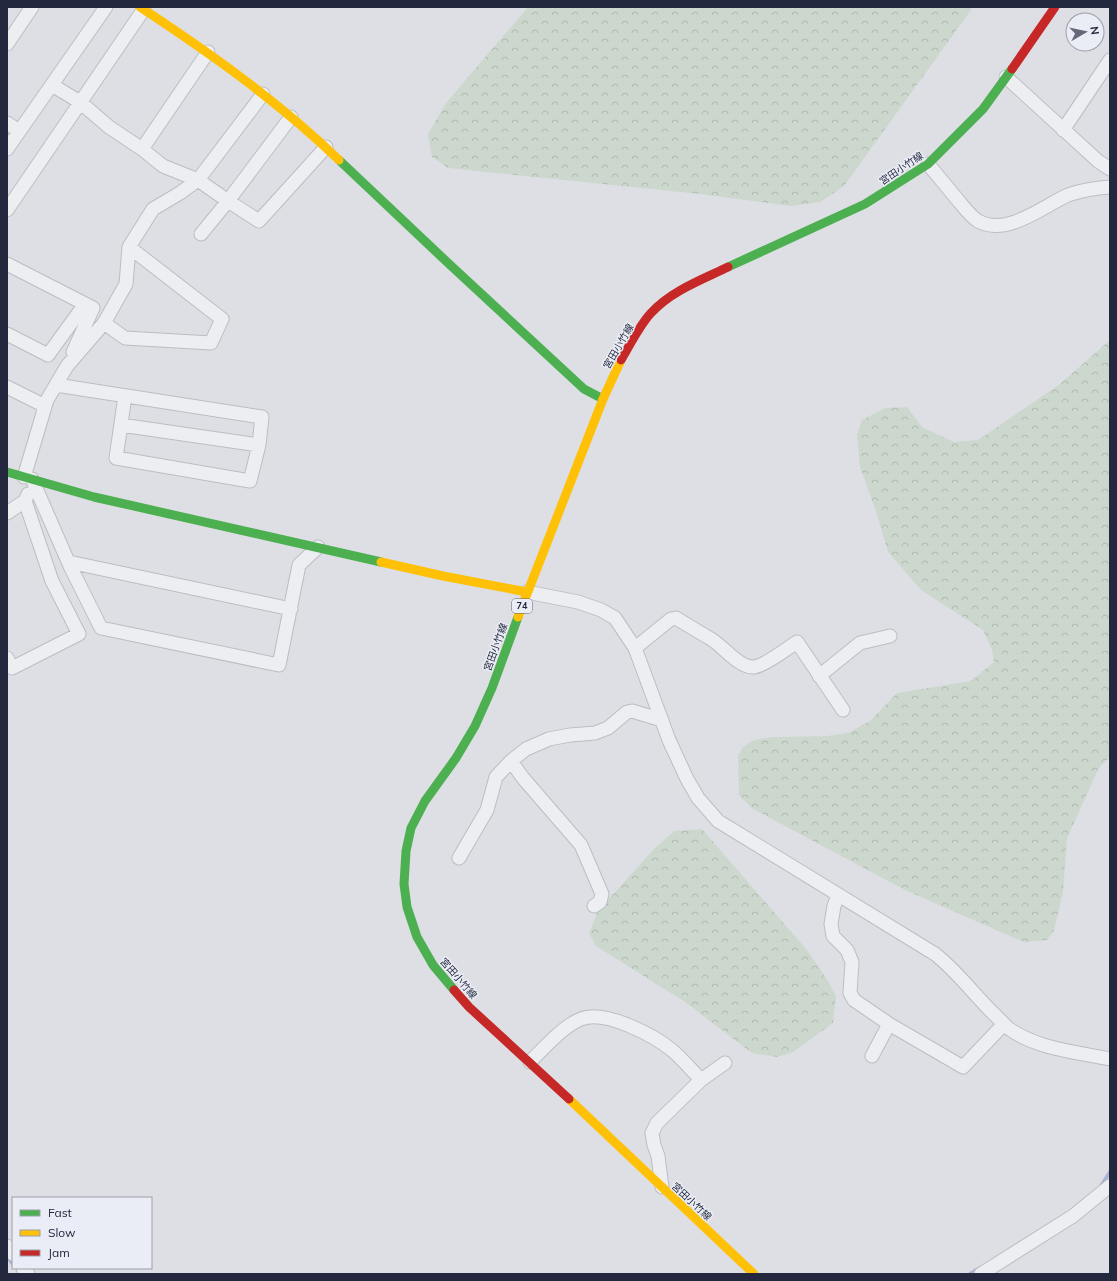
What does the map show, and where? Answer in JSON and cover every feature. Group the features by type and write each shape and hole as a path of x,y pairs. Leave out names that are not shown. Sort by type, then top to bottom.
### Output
{"main road":[{"name":"宮田小竹線","path":"754,1274 530,1062 469,1007 433,966 417,937 407,907 404,884 406,851 411,828 425,801 456,758 475,726 492,688 527,592 603,399 618,366 651,313 684,287 865,204 928,164 982,109 1055,7"},
{"path":"142,8 208,52 291,117 326,147 534,344 584,389 603,399"},
{"path":"7,472 94,497 443,576 527,592"}],"street":[{"path":"7,44 32,7"},
{"path":"7,149 106,7"},
{"path":"7,210 142,8"},
{"path":"142,149 208,52"},
{"path":"1063,130 1110,60"},
{"path":"1006,77 1098,161 1110,169"},
{"path":"52,85 80,102 109,127 142,149 163,166 198,180 259,221 326,147"},
{"path":"67,366 104,323 126,284 129,247 154,209 198,180 262,94"},
{"path":"201,234 228,201 291,117"},
{"path":"7,123 19,131"},
{"path":"928,164 966,210 977,220 987,224 999,226 1011,224 1068,195 1083,190 1110,187"},
{"path":"104,323 125,338 211,343 222,319 129,247"},
{"path":"7,264 93,308 67,366 47,400 28,478 25,501 52,581 79,634 12,668 7,658"},
{"path":"7,334 48,355 85,304"},
{"path":"56,385 262,417 259,445 250,481 116,458 125,396"},
{"path":"7,387 46,406"},
{"path":"121,425 259,445"},
{"path":"28,478 102,628 279,665 299,565 318,547"},
{"path":"7,513 25,501"},
{"path":"69,562 290,609"},
{"path":"527,592 578,602 600,610 615,618 635,648 662,720 687,779 698,798 718,821 935,954 946,962 978,998 1008,1028 1030,1040 1058,1049 1110,1059"},
{"path":"635,648 671,619 676,618 712,640 738,662 748,666 755,667 764,663 797,642 843,710"},
{"path":"819,676 860,643 890,636"},
{"path":"459,858 487,810 496,777 511,761 526,749 549,739 570,735 595,733 608,728 627,712 632,711 662,720"},
{"path":"511,761 523,778 581,845 602,894 600,902 594,906"},
{"path":"838,895 834,906 831,924 833,936 847,950 852,962 850,993 854,1000 889,1024 963,1067 1004,1024"},
{"path":"530,1062 568,1026 582,1018 595,1016 615,1021 644,1032 673,1051 701,1080"},
{"path":"872,1056 889,1024"},
{"path":"662,1187 658,1156 652,1133 657,1123 701,1080 725,1063"},
{"path":"981,1274 1073,1216 1109,1189"}],"green space":[{"path":"528,7 971,7 971,10 844,186 820,202 791,206 700,194 448,168 432,157 428,134 446,103"},
{"path":"1110,340 1110,757 1099,768 1067,838 1063,892 1054,930 1047,940 1024,942 905,890 753,809 739,795 738,756 743,747 754,740 772,737 827,736 848,733 870,721 897,693 971,681 994,662 992,650 983,630 921,590 888,552 877,514 860,467 857,435 862,420 885,408 907,407 922,427 954,442 978,440 1060,384"},
{"path":"702,829 807,950 828,981 836,996 833,1023 793,1052 777,1057 752,1053 685,1002 596,946 589,933 598,911 654,849 674,831"}],"waterway":[{"path":"1101,1186 1110,1172"},
{"path":"7,1256 12,1263"},
{"path":"970,1274 980,1268"}],"traffic: fast":[{"path":"728,267 865,204 928,164 983,109 1012,69"},
{"path":"339,160 584,389 603,399"},
{"path":"7,472 94,497 381,562"},
{"path":"454,990 433,965 417,937 407,907 404,884 406,851 411,828 425,801 456,758 475,726 492,688 518,617"}],"traffic: slow":[{"path":"140,7 218,60 268,98 339,160"},
{"path":"518,617 603,399 621,360"},
{"path":"381,562 443,576 527,592"},
{"path":"569,1099 754,1274"}],"traffic: jam":[{"path":"1012,69 1055,7"},
{"path":"621,360 643,324 659,305 677,292 728,267"},
{"path":"454,990 469,1007 569,1099"}]}
